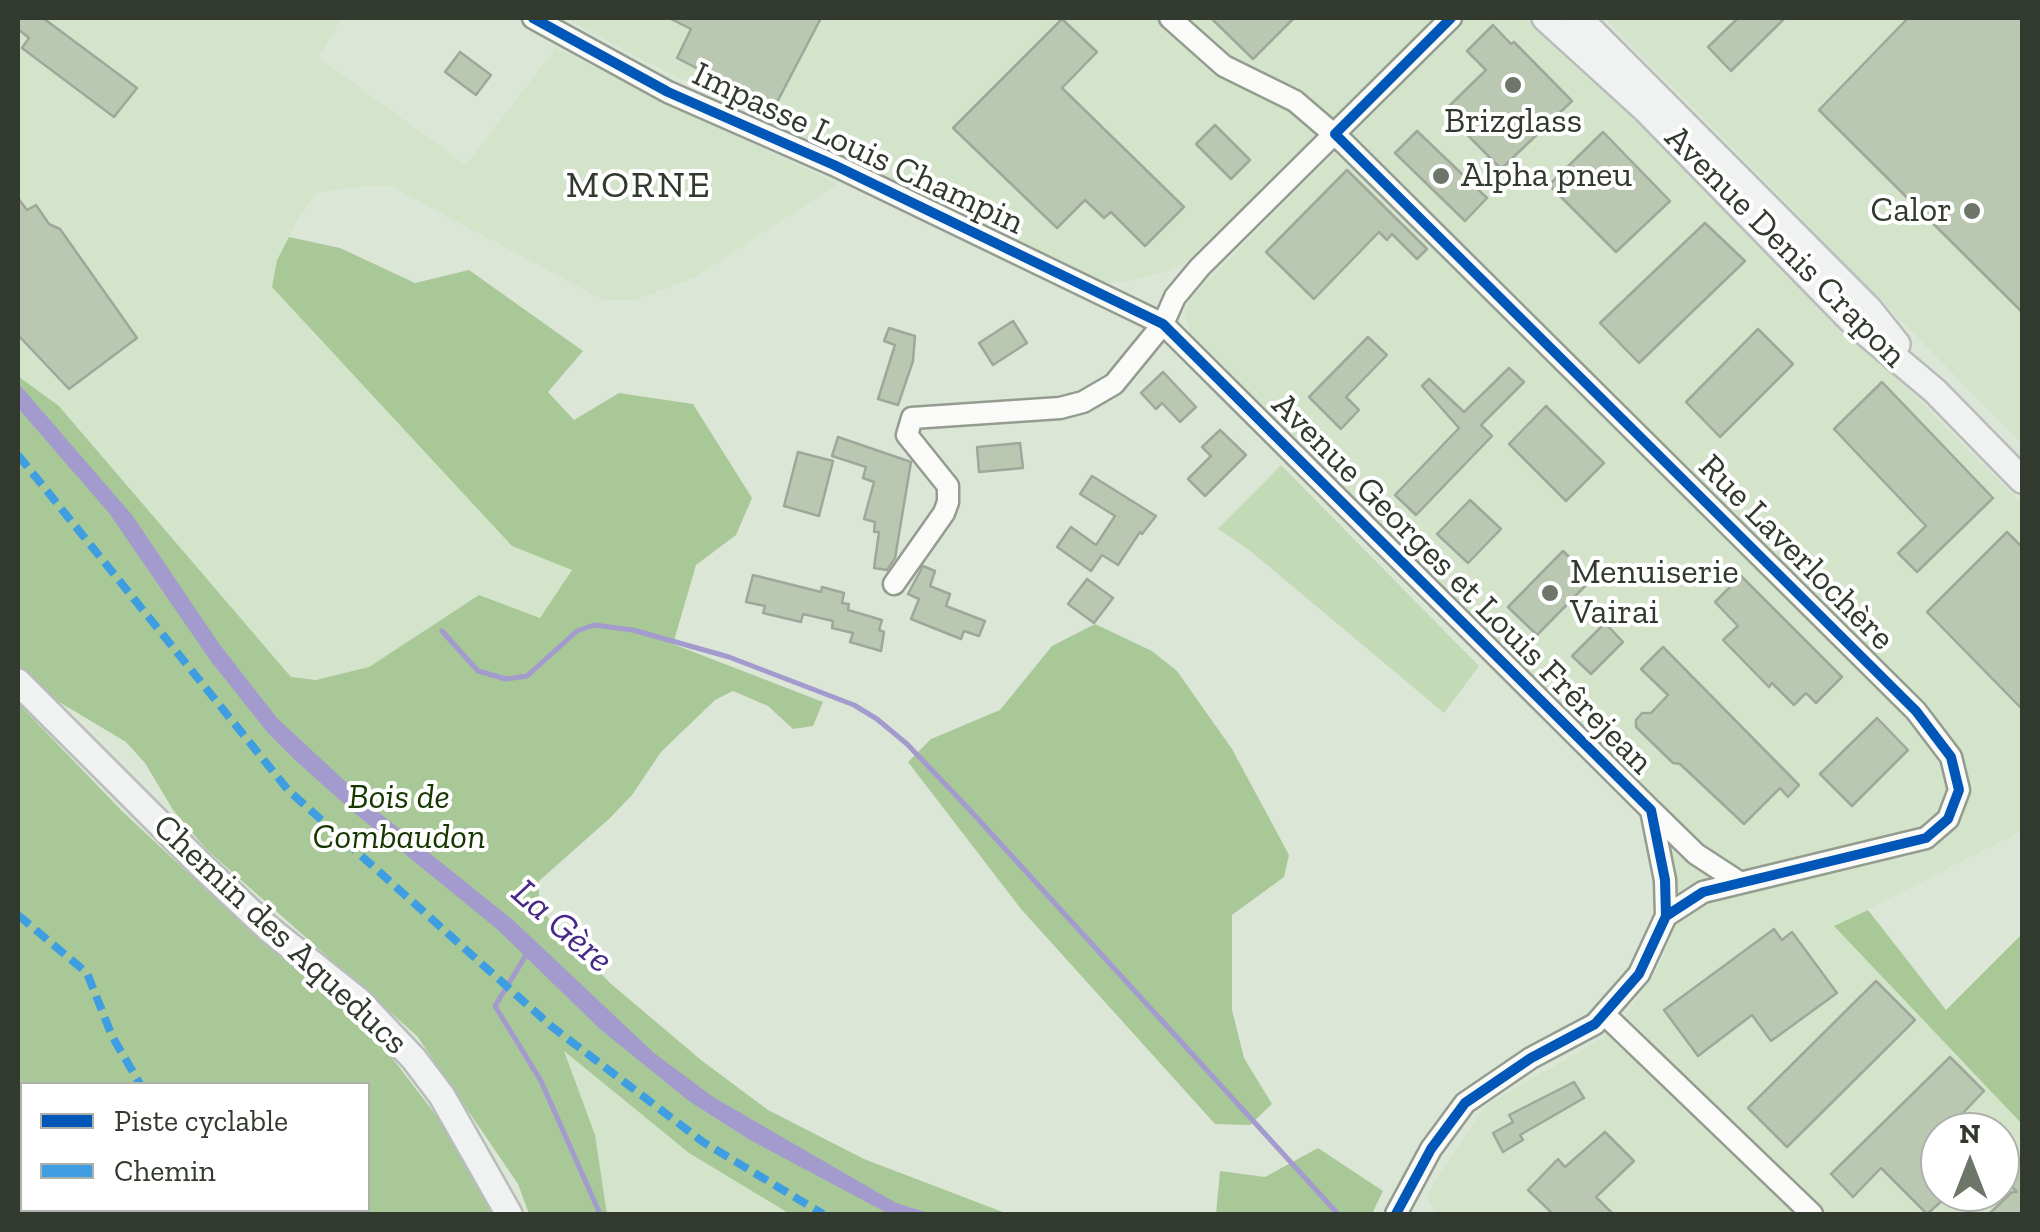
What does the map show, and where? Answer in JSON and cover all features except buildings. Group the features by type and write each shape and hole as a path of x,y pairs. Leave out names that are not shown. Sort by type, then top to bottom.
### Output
{"main road":[{"name":"Avenue Denis Crapon","path":"1545,18 1646,110 1853,322 1934,391 2022,480"},
{"path":"1579,18 1869,309 1934,391"},
{"name":"Chemin des Aqueducs","path":"18,682 205,869 269,928 359,1000 414,1059 442,1096 509,1214"}],"street":[{"name":"Impasse Louis Champin","path":"533,18 668,92 852,173 1163,324"},
{"name":"Rue Laverlochère","path":"1170,18 1224,66 1295,101 1335,134 1916,711 1952,756 1960,790 1948,818 1926,838 1703,892 1666,916"},
{"path":"894,584 944,514 948,502 948,486 942,475 906,435 912,418 1060,408 1083,402 1114,384 1163,324 1174,297 1200,266 1451,18"},
{"name":"Avenue Georges et Louis Frêrejean","path":"1163,324 1651,810 1664,880 1666,916"},
{"path":"1651,810 1696,854 1739,882"},
{"path":"1396,1214 1431,1150 1465,1103 1485,1086 1605,1015 1639,974 1666,916"},
{"path":"1605,1015 1812,1214"}],"shaded area":[{"path":"18,18 342,18 318,57 466,165 556,48 837,184 696,277 635,300 604,300 392,187 318,192 301,213 277,260 512,546 572,569 540,619 479,595 369,667 316,680 291,677 60,406 18,376"},
{"path":"566,18 1435,18 1186,262 1131,281 1103,282 647,62"},
{"path":"1467,18 1539,18 2022,504 2022,831 1835,926 2011,1112 1920,1112 1920,1212 2020,1212 2020,1122 2022,1214 1436,1214 1426,1196 1486,1105 1598,1041 1621,1022 1656,972 1670,939 1672,894 1659,808 1645,785 1192,342 1185,314 1189,300"},
{"path":"1605,18 2022,18 2022,444"},
{"path":"18,383 132,515 220,645 277,718 377,811 514,921 654,1053 713,1097 896,1203 932,1214 889,1214 750,1140 689,1101 600,1029 497,929 295,760 268,733 210,660 109,513 18,408"},
{"path":"1281,465 1479,666 1444,713 1248,549 1218,529"},
{"path":"562,1049 689,1153 790,1214 607,1214 595,1135"}],"green space":[{"name":"Bois de Combaudon","path":"289,237 340,248 415,283 469,270 583,351 548,392 574,420 619,393 693,404 752,498 736,535 696,565 673,644 823,702 813,726 793,729 768,706 733,691 715,700 661,752 632,795 609,819 539,881 539,908 610,983 701,1060 768,1110 864,1159 1008,1214 790,1214 689,1153 564,1051 595,1135 607,1214 529,1214 518,1184 417,1036 206,849 173,810 145,763 126,742 39,690 18,669 18,376 59,406 291,677 316,680 369,667 479,595 540,618 572,570 512,546 272,287 277,260"},
{"path":"1095,624 1152,651 1177,671 1232,749 1289,855 1284,877 1232,915 1232,1010 1244,1058 1272,1104 1250,1125 1215,1124 1021,909 908,762 931,739 1000,710 1052,646"},
{"name":"Bois de Combaudon","path":"18,703 122,811 233,915 306,969 367,1025 442,1123 495,1214 18,1214"},
{"path":"1868,910 1946,1010 2022,934 2022,1124 2020,1112 2011,1112 1834,926"},
{"path":"1318,1148 1383,1191 1372,1214 1216,1214 1220,1171 1265,1177"}],"waterway":[{"path":"442,631 478,671 506,679 527,676 577,631 594,625 633,630 729,657 854,705 877,719 907,744 968,808 1338,1214"},
{"name":"La Gère","path":"528,952 495,1006 541,1081 600,1214"}],"marked path":[{"path":"18,455 288,790 551,1026 703,1142 823,1214"},
{"path":"18,915 87,973 112,1036 139,1082"}],"cycle path":[{"path":"533,18 668,92 834,165 1163,324 1651,810 1665,880 1666,916 1639,974 1595,1024 1531,1058 1465,1103 1431,1149 1396,1214"},
{"path":"1451,18 1335,134 1916,711 1951,757 1959,790 1948,819 1926,838 1703,892 1666,916"}],"place":[{"name":"Brizglass","path":"1513,85"},
{"name":"Alpha pneu","path":"1441,176"},
{"name":"Calor","path":"1972,211"},
{"name":"Menuiserie Vairai","path":"1550,593"}],"district":[{"name":"MORNE","path":"639,186"}]}
